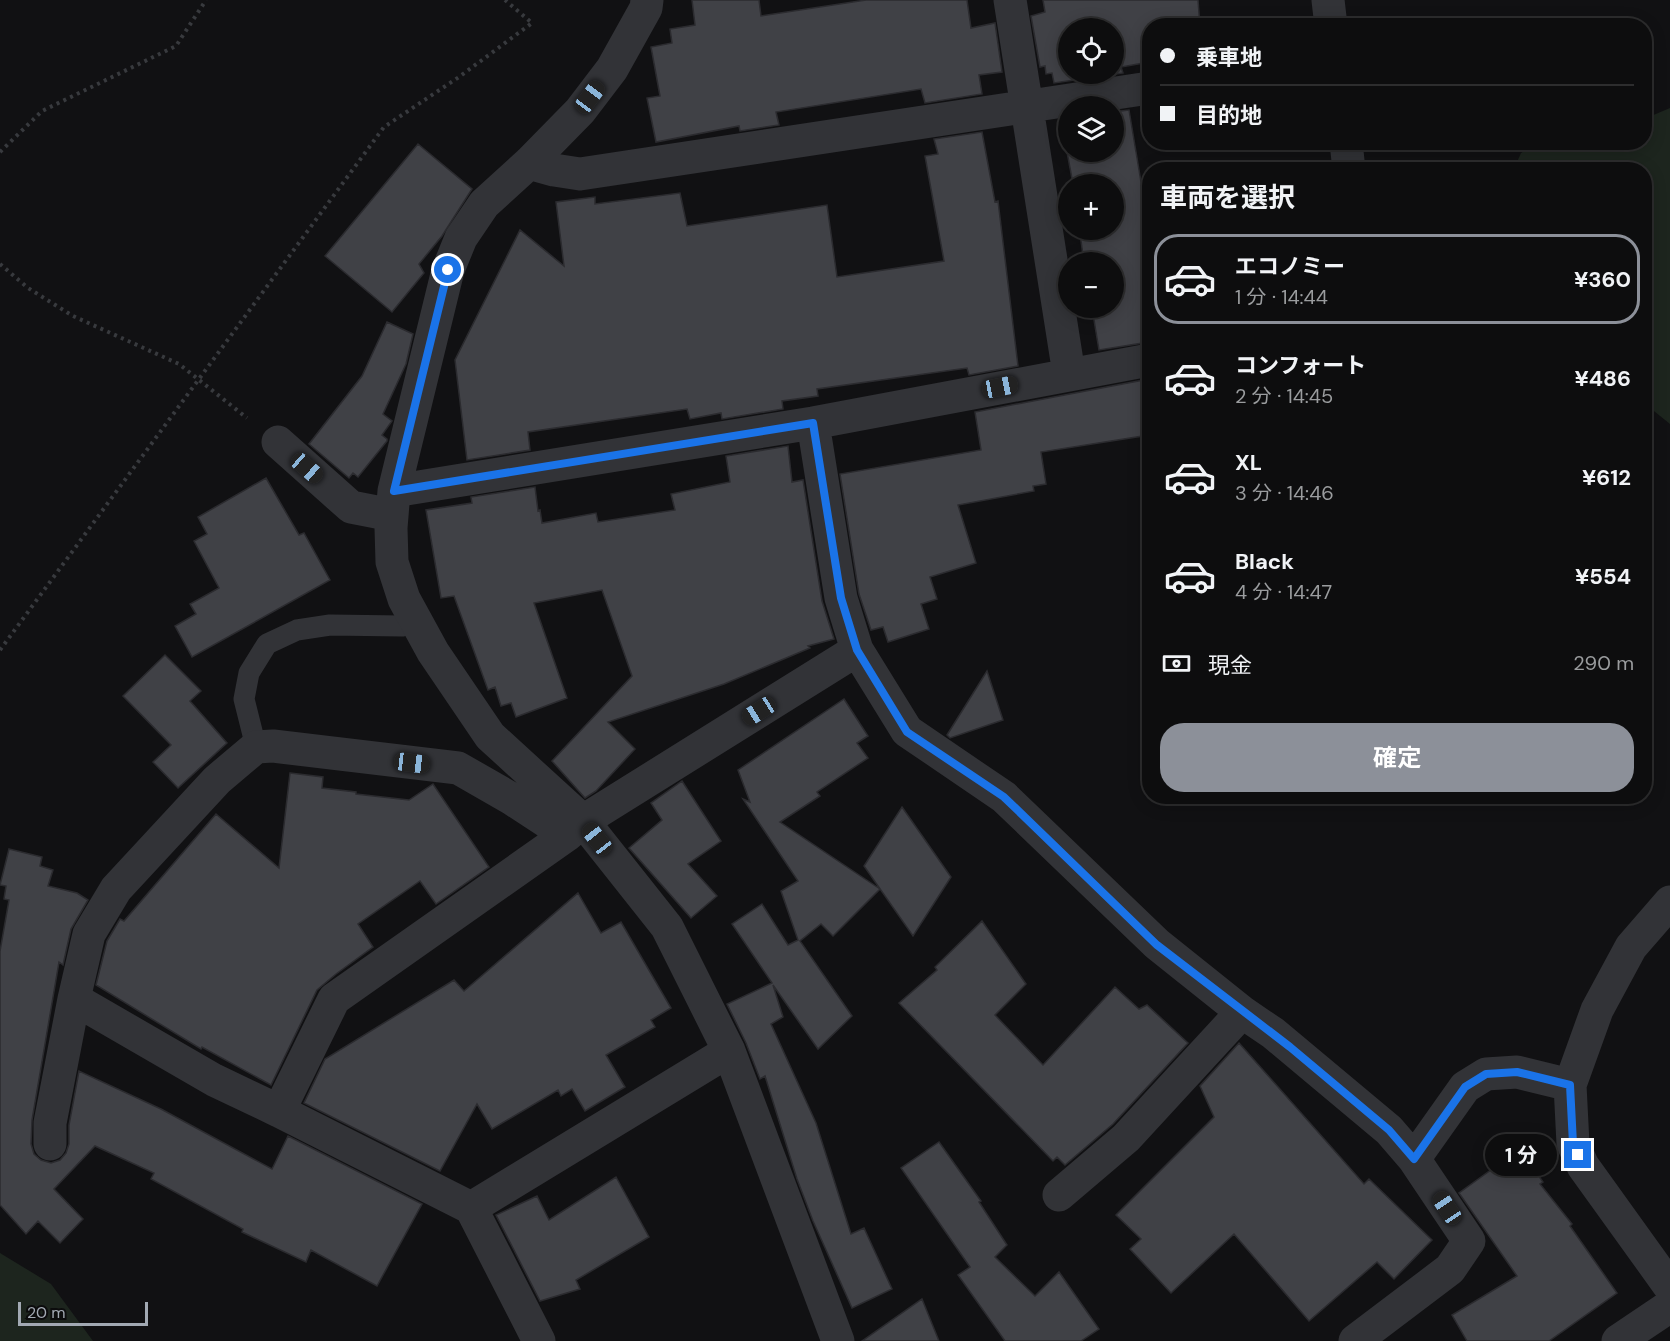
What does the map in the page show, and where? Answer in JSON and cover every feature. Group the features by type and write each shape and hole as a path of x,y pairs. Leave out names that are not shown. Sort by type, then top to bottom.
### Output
{"street":[{"path":"647,0 646,8 612,69 580,111 530,163 484,204 461,238 442,291 393,503 392,562 404,599 433,652 490,736 666,927 729,1051 838,1341"},
{"path":"1010,0 1069,374"},
{"path":"1328,0 1330,18"},
{"path":"530,163 580,174 1142,89"},
{"path":"278,442 351,507 393,503 1142,361"},
{"path":"813,423 841,598 857,650 907,732 1004,797 1157,945 1242,1012 1273,1033 1389,1130 1414,1159 1469,1241 1450,1269 1355,1341"},
{"path":"279,1111 334,999 575,828 857,650"},
{"path":"51,1144 50,1123 89,934 116,889 217,780 256,747 273,746 458,768 512,799 575,828"},
{"path":"1670,902 1631,947 1597,1010 1570,1085 1573,1144 1583,1166 1670,1287"},
{"path":"74,999 214,1080 471,1208 539,1341"},
{"path":"1059,1195 1126,1138 1242,1012"},
{"path":"471,1208 729,1051"},
{"path":"1414,1159 1465,1087 1486,1074 1517,1072 1570,1085"},
{"path":"1618,1341 1670,1306"}],"lane":[{"path":"256,747 244,699 249,673 267,644 297,630 330,625 402,626 416,621"}],"path":[{"path":"0,152 42,111 176,46 207,0"},
{"path":"0,650 384,127 459,77 532,23 505,0"},
{"path":"0,264 28,288 73,316 179,364 278,442"}],"shaded area":[{"path":"1670,108 1670,424 1652,409 1652,162 1517,162 1525,150 1652,150 1652,116"},
{"path":"0,1253 51,1284 93,1341 0,1341"}],"building":[{"path":"692,0 759,0 761,16 866,0 967,0 971,28 995,23 1002,72 979,75 982,94 925,103 921,89 776,112 779,125 740,131 739,126 656,142 647,98 660,96 651,47 672,43 670,29 695,25"},
{"path":"1043,0 1198,0 1199,18 1142,18 1142,63 1124,66 1124,18 1058,18 1058,82 1054,83 1052,73 1046,74 1045,66 1040,67 1031,16 1045,12"},
{"path":"1129,110 1142,188 1142,343 1099,350 1094,318 1124,318 1124,252 1083,252 1081,240 1124,240 1124,174 1071,174 1069,162 1124,162 1124,111"},
{"path":"982,132 995,202 998,201 1018,366 969,375 967,368 817,389 818,396 782,401 783,409 722,419 721,413 690,419 687,409 528,432 530,450 467,460 455,360 520,230 564,266 556,202 595,197 595,204 680,193 687,226 827,205 837,277 944,261 925,156 938,154 934,139"},
{"path":"418,144 472,189 442,236 419,264 424,273 392,312 325,256"},
{"path":"387,322 413,334 406,364 383,414 392,421 382,435 387,441 358,477 353,473 349,478 309,444 362,376"},
{"path":"1142,380 1142,436 1041,452 1046,484 1033,486 1034,491 958,505 976,563 930,577 937,599 921,604 929,629 888,642 883,627 871,630 859,594 840,474 981,450 975,412"},
{"path":"788,446 792,482 803,480 822,601 834,639 808,646 810,648 724,684 608,722 635,749 596,791 585,798 552,761 632,676 602,590 534,603 567,698 516,717 511,703 501,706 495,687 488,690 454,596 441,598 426,510 472,503 471,497 535,487 542,523 596,513 598,522 675,510 671,494 730,482 726,456"},
{"path":"266,478 299,535 304,533 330,580 192,657 175,626 196,614 190,604 219,588 194,541 207,534 198,517"},
{"path":"165,655 201,691 190,701 227,743 178,788 153,762 171,745 123,696"},
{"path":"987,671 1003,720 950,738 947,735"},
{"path":"844,699 868,736 857,743 868,758 817,792 820,796 780,822 880,889 833,936 821,924 800,941 852,1016 818,1049 773,985 783,1017 771,1024 816,1123 851,1234 864,1228 892,1289 852,1308 797,1179 765,1076 760,1079 727,1004 772,983 732,924 762,904 788,945 798,940 781,891 798,881 743,799 750,802 738,770"},
{"path":"290,773 323,777 322,788 409,800 433,784 489,867 436,904 420,881 358,924 373,947 317,990 271,1085 202,1047 201,1049 96,985 107,941 120,919 124,921 216,814 279,868"},
{"path":"682,781 721,841 688,864 717,896 691,918 629,848 662,820 651,803"},
{"path":"902,807 951,877 913,936 864,866"},
{"path":"9,849 42,857 40,866 53,870 48,886 77,893 88,900 71,929 63,965 59,962 32,1120 31,1144 34,1154 41,1160 51,1163 60,1160 66,1153 79,1071 161,1109 272,1169 288,1136 422,1204 377,1286 311,1250 306,1262 242,1232 243,1229 151,1179 154,1173 95,1146 54,1189 83,1219 60,1243 38,1221 26,1234 0,1205 0,951 9,900 4,899 6,886 0,885"},
{"path":"578,893 601,933 621,922 671,1008 651,1020 655,1027 606,1055 625,1087 585,1111 572,1089 561,1096 558,1090 492,1129 477,1104 440,1171 304,1103 325,1059 454,980 464,991"},
{"path":"982,921 1026,984 995,1015 1043,1065 1115,987 1139,1009 1147,1005 1188,1043 1113,1124 1065,1165 1057,1157 1053,1161 899,1003 937,970 935,967"},
{"path":"1239,1043 1364,1184 1369,1179 1432,1240 1394,1279 1377,1262 1309,1321 1234,1234 1171,1293 1130,1249 1141,1239 1116,1215 1214,1117 1200,1086"},
{"path":"939,1142 981,1201 979,1202 1007,1245 995,1257 1035,1296 1059,1272 1099,1329 1081,1341 1005,1341 958,1275 970,1267 901,1168"},
{"path":"1520,1149 1543,1182 1540,1184 1572,1224 1570,1226 1617,1293 1549,1341 1467,1341 1452,1315 1517,1276 1459,1193"},
{"path":"616,1177 649,1237 576,1280 580,1289 540,1301 496,1215 537,1196 549,1220"},
{"path":"922,1299 939,1341 862,1341"}],"route":[{"path":"448,270 394,491 813,423 841,598 857,650 907,732 1004,797 1157,945 1290,1047 1389,1130 1414,1159 1465,1087 1486,1074 1517,1072 1570,1085 1573,1144 1578,1155"}]}
